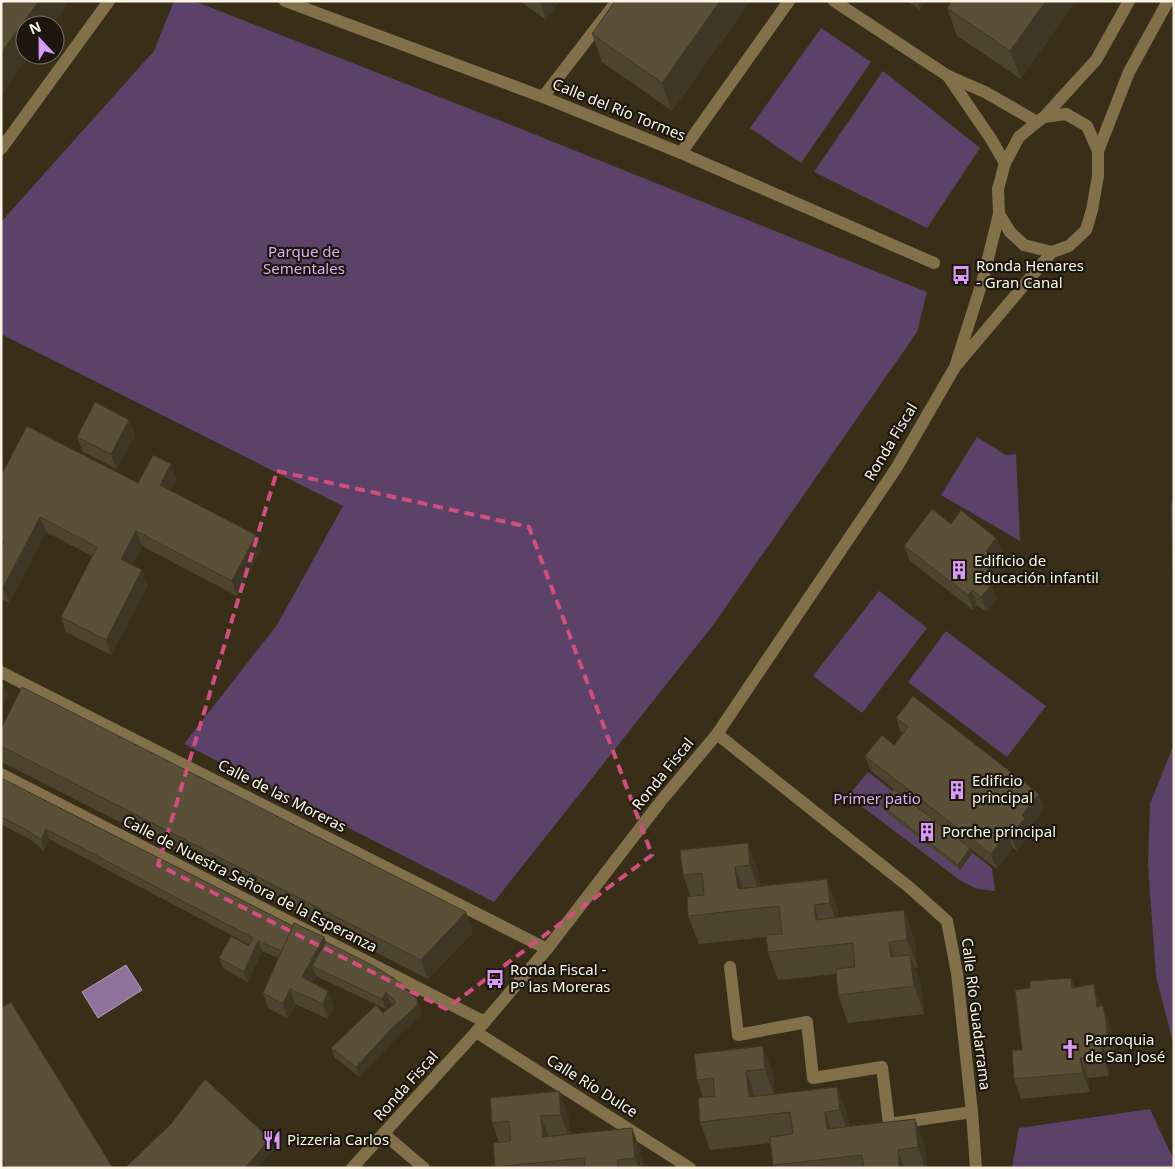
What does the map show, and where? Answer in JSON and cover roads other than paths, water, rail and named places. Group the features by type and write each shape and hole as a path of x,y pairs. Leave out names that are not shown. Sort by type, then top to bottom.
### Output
{"street":[{"path":"1,149 109,1"},
{"name":"Calle del Río Tormes","path":"285,1 543,98 681,153 934,263"},
{"path":"543,98 617,1"},
{"path":"681,153 789,1"},
{"path":"834,1 948,76 1040,119 1066,114 1087,126 1098,151"},
{"path":"1129,1 1096,60 1040,119 1019,137 1005,163 998,189 999,214 1010,232 1024,245 1052,252 1069,246 1086,230 1092,210 1098,176 1098,151 1129,72 1168,1"},
{"path":"948,76 1005,163"},
{"name":"Ronda Fiscal","path":"955,367 983,278 999,214"},
{"name":"Ronda Fiscal","path":"352,1168 485,1022 547,949 661,800 717,734 897,467 955,367 1052,252"},
{"name":"Calle de las Moreras","path":"1,672 25,689 547,949"},
{"name":"Calle Río Guadarrama","path":"717,734 909,886 947,921 956,973 972,1112 976,1168"},
{"name":"Calle de Nuestra Señora de la Esperanza","path":"1,774 485,1022"},
{"path":"730,968 738,1034 807,1022 813,1078 882,1067 889,1124 972,1112"},
{"name":"Calle Río Dulce","path":"476,1032 690,1168"},
{"path":"384,1134 424,1168"}],"place":[{"name":"Ronda Henares - Gran Canal","path":"961,275"},
{"name":"Edificio de Educación infantil","path":"959,570"},
{"name":"Edificio principal","path":"957,790"},
{"name":"Porche principal","path":"927,832"},
{"name":"Ronda Fiscal - Pº las Moreras","path":"495,979"},
{"name":"Parroquia de San José","path":"1070,1049"},
{"name":"Pizzeria Carlos","path":"272,1140"}],"park label":[{"name":"Parque de Sementales","path":"304,260"},
{"name":"Primer patio","path":"877,799"}]}
